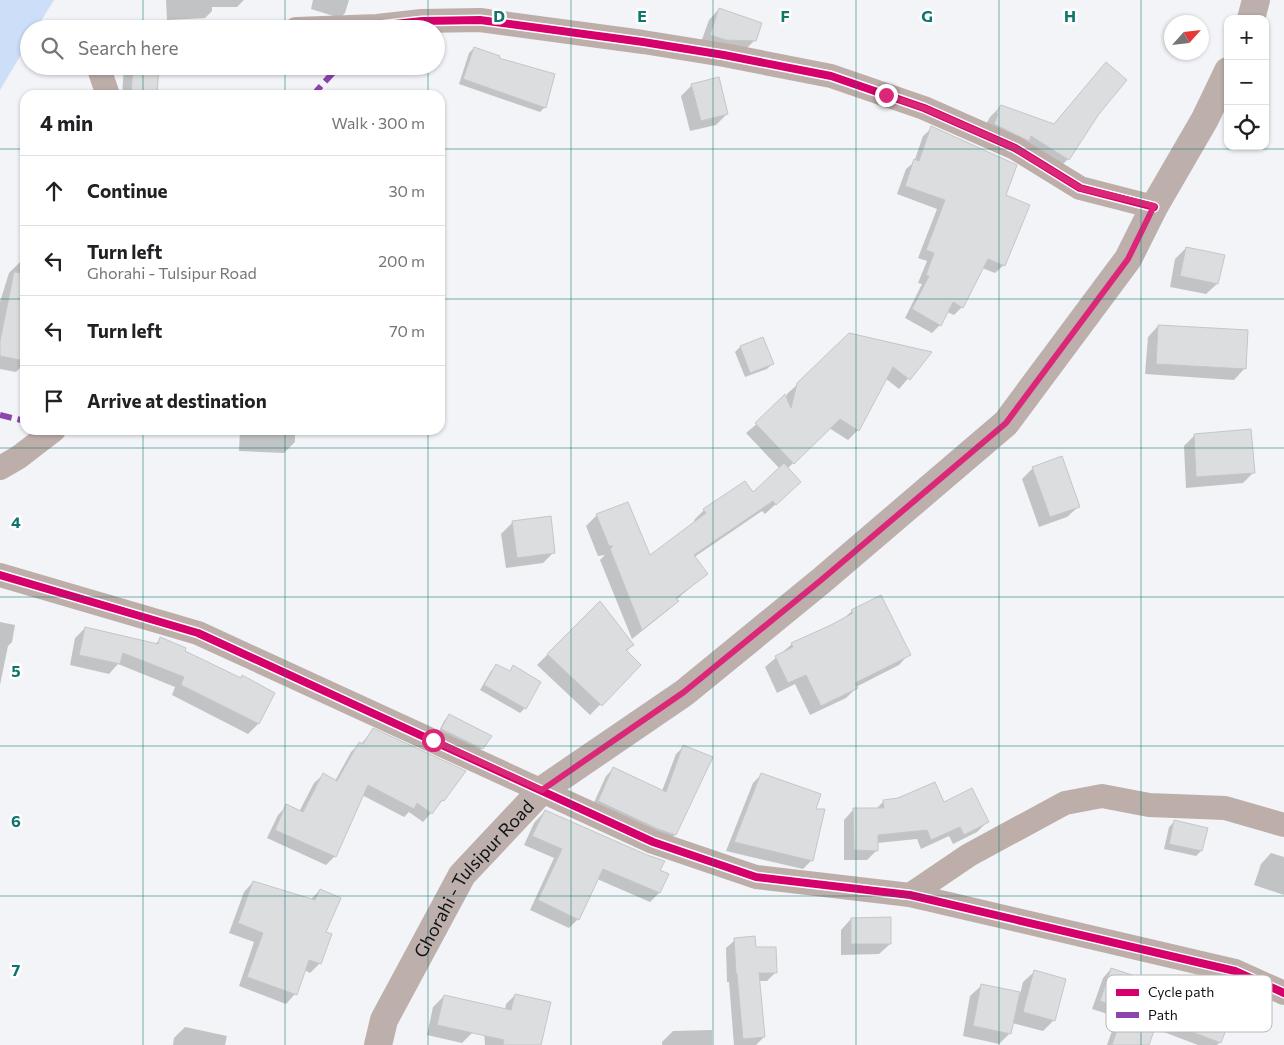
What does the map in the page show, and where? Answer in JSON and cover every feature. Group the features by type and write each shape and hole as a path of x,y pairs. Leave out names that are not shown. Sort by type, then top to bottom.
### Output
{"main road":[{"path":"1251,15 1256,0"},
{"name":"Ghorahi - Tulsipur Road","path":"378,1045 384,1020 462,875 542,790 684,692 828,574 1006,423 1128,259 1154,206 1205,118 1224,79"}],"street":[{"path":"445,21 480,20 652,44 831,76 924,108 1015,148 1080,188 1154,206"},
{"path":"101,75 106,90"},
{"path":"0,468 19,457 48,435"},
{"path":"0,575 198,633 653,842 756,877 910,895 1235,971 1244,975"},
{"path":"910,895 969,855 1065,803 1102,796 1149,804 1225,808 1284,826"},
{"path":"1272,988 1284,993"}],"shaded area":[{"path":"0,0 54,0 42,20 20,20 20,56 0,90"}],"building":[{"path":"719,8 762,23 756,41 726,40 710,35"},
{"path":"474,47 500,56 499,58 555,74 546,108 463,79"},
{"path":"1106,62 1127,80 1099,114 1069,160 1031,136 1029,141 994,124 998,114 996,113 1001,105 1054,124"},
{"path":"132,75 158,75 157,90 131,90"},
{"path":"719,77 728,114 701,121 691,84"},
{"path":"931,126 1017,165 1006,195 1030,205 1005,266 988,259 963,308 953,302 941,326 912,309 929,276 926,275 934,253 926,250 945,200 905,186 914,159 919,161"},
{"path":"1186,247 1225,255 1218,284 1180,276"},
{"path":"14,272 20,273 20,360 0,356 0,341"},
{"path":"1158,325 1248,330 1246,369 1156,364"},
{"path":"849,333 932,352 910,380 893,367 859,431 840,419 794,464 755,423 785,394 791,408 797,383"},
{"path":"763,337 774,364 750,373 740,346"},
{"path":"1251,429 1255,473 1196,477 1194,434"},
{"path":"1062,456 1080,507 1050,517 1032,467"},
{"path":"784,463 801,482 776,505 773,501 694,555 708,574 676,598 679,601 642,630 610,549 613,546 609,546 596,514 628,502 650,555 706,513 703,509 745,481 753,492"},
{"path":"551,516 555,553 517,558 512,521"},
{"path":"881,595 911,655 855,683 858,688 821,706 806,675 788,683 775,656 793,647 791,643 831,625 853,613 851,610"},
{"path":"600,601 634,645 626,650 641,665 602,706 547,654"},
{"path":"85,627 158,644 160,637 186,648 185,651 241,678 242,675 275,693 259,724 181,685 184,677 123,653 120,664 79,655"},
{"path":"496,664 510,671 513,665 541,682 526,709 484,685"},
{"path":"449,714 492,736 483,749 441,729"},
{"path":"373,728 466,771 432,814 417,803 414,809 368,785 336,857 275,830 286,804 303,812 323,773 337,781 359,742 363,744"},
{"path":"683,745 713,757 676,835 658,829 598,801 613,767 666,792"},
{"path":"761,773 821,794 816,809 825,809 813,861 734,842"},
{"path":"935,782 944,802 972,788 989,822 964,835 960,827 931,840 927,830 878,835 878,851 854,850 853,808 884,808 883,800 898,798"},
{"path":"545,810 647,855 665,861 660,870 669,874 660,893 603,869 579,920 538,900 562,849 532,836"},
{"path":"1174,820 1208,828 1202,851 1169,844"},
{"path":"253,881 315,900 320,889 341,898 326,932 332,934 321,964 309,960 297,995 247,977 263,933 238,923"},
{"path":"891,917 891,944 851,944 851,918"},
{"path":"755,936 756,947 776,947 777,973 759,973 765,1037 743,1039 734,938"},
{"path":"1111,968 1132,975 1109,975"},
{"path":"1034,970 1066,979 1055,1021 1023,1012"},
{"path":"1106,983 1106,1003 1100,1001"},
{"path":"981,984 1020,992 1011,1034 973,1026"},
{"path":"515,994 551,1002 541,1045 503,1045 504,1040 437,1025 444,995 511,1010"},
{"path":"1116,1032 1154,1032 1149,1045 1112,1045"},
{"path":"1192,1032 1225,1032 1221,1043"}],"marked path":[{"path":"317,90 331,75"},
{"path":"0,415 20,420"}],"cycle path":[{"path":"445,21 480,20 643,42 724,55 831,76 924,108 1015,148 1080,188 1154,207"},
{"path":"0,575 198,633 653,842 756,877 910,895 1235,971 1244,975"},
{"path":"1272,988 1284,993"}],"route":[{"path":"433,740 542,790 684,692 820,581 1006,423 1128,259 1154,206 1080,188 1015,148 924,108 886,95"}]}
